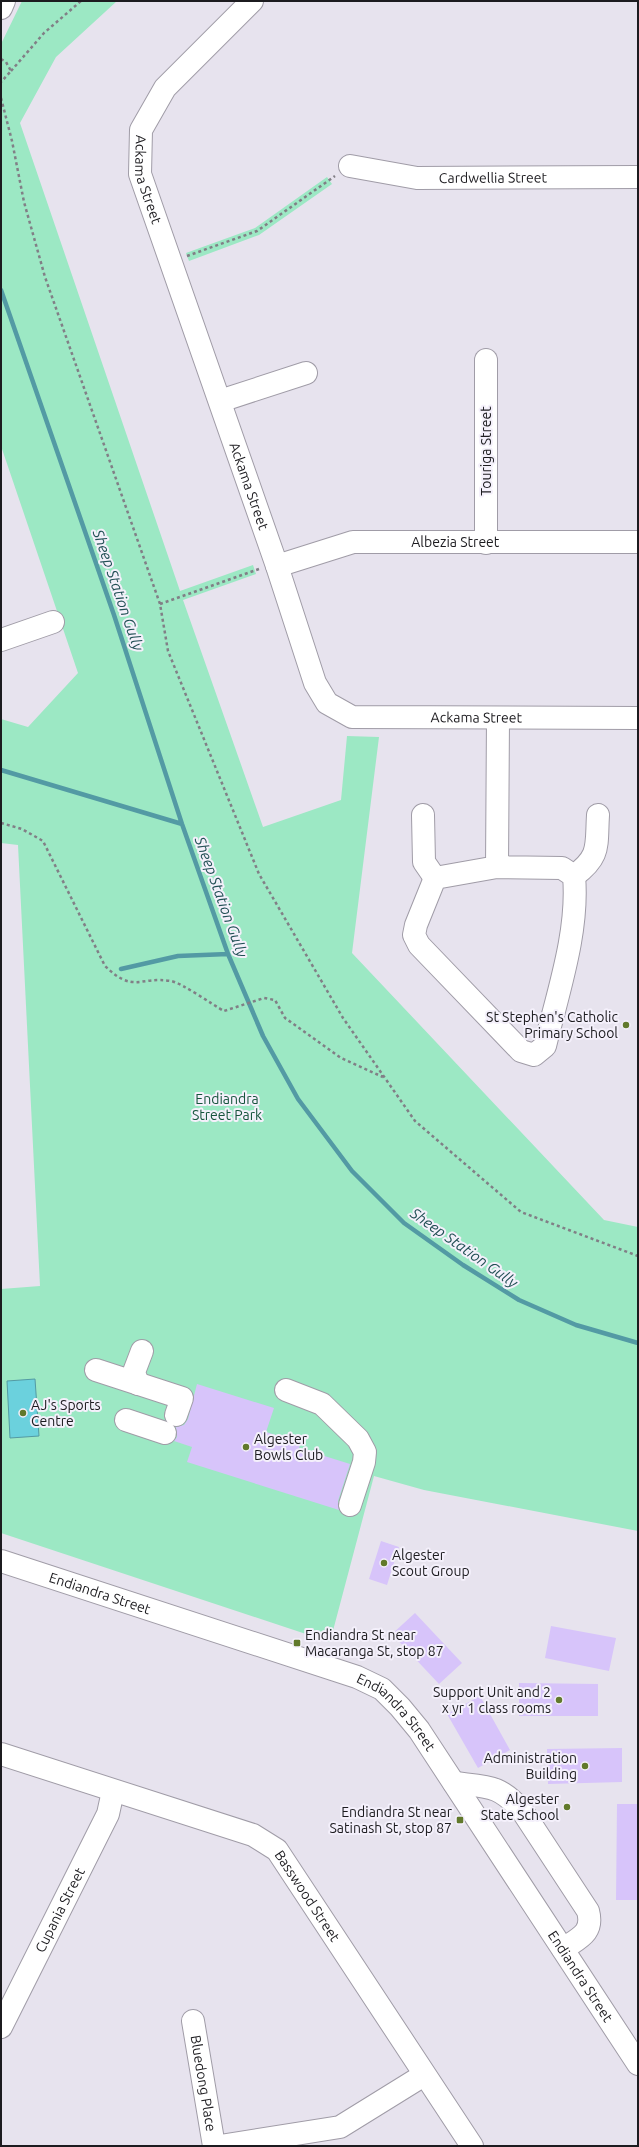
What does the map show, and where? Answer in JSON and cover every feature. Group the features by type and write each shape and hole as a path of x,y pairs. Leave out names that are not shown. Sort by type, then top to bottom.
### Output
{"street":[{"path":"1,8 4,1"},
{"name":"Ackama Street","path":"252,1 165,88 141,130 140,174 277,566 315,683 327,703 352,717 638,718"},
{"name":"Cardwellia Street","path":"350,166 416,178 638,177"},
{"name":"Touriga Street","path":"486,360 486,543"},
{"path":"220,401 306,373"},
{"name":"Albezia Street","path":"277,566 353,542 638,542"},
{"path":"1,640 54,622"},
{"path":"497,867 498,718"},
{"path":"423,815 424,862 435,878"},
{"path":"574,876 589,865 596,853 598,815"},
{"path":"497,867 562,868 574,876 576,891 573,927 545,1046 534,1055 520,1051 419,945 414,935 416,926 435,878 497,867"},
{"path":"138,1384 134,1372 142,1351"},
{"path":"96,1370 182,1398 170,1424 126,1420"},
{"path":"286,1390 322,1404 358,1439 365,1452 364,1462 350,1505"},
{"name":"Endiandra Street","path":"1,1561 357,1677 382,1689 400,1707 419,1730 638,2064"},
{"name":"Basswood Street","path":"1,1754 253,1835 276,1850 472,2146"},
{"path":"454,1783 495,1788 512,1800 523,1812 584,1904 591,1922 585,1934 563,1949"},
{"name":"Cupania Street","path":"1,2027 108,1814 113,1791"},
{"name":"Bluedong Place","path":"193,2021 214,2146"},
{"path":"220,2146 340,2127 424,2075"}],"path":[{"path":"1,82 44,33 81,1"},
{"path":"1,59 6,62 11,71"},
{"path":"1,98 12,141 24,202 45,276 160,604 168,651 259,874 343,1018 415,1121 520,1212 638,1256"},
{"path":"171,261 257,231 350,166"},
{"path":"160,604 266,567 277,566"},
{"path":"1,823 22,829 43,841 105,966 115,976 126,982 172,981 224,1011 264,998 275,1000 286,1018 341,1058 384,1077"}],"green space":[{"name":"Endiandra Street Park","path":"22,1 117,1 56,57 20,123 180,591 253,565 256,574 183,600 263,827 341,800 347,736 379,737 352,953 604,1220 638,1227 638,1531 424,1490 374,1476 330,1642 1,1533 1,1289 40,1286 18,845 1,843 1,719 28,727 78,673 1,446 1,44"},
{"path":"327,177 332,184 259,235 189,261 186,253 255,228"}],"water":[{"path":"35,1379 39,1436 10,1438 7,1381"}],"building":[{"name":"Algester Bowls Club","path":"197,1384 274,1408 266,1432 301,1443 299,1448 350,1464 338,1501 339,1510 187,1462 192,1447 174,1441 177,1437 176,1427 184,1425 188,1419"},
{"name":"Algester Scout Group","path":"381,1541 399,1547 387,1585 369,1579"},
{"path":"415,1613 462,1663 439,1684 392,1634"},
{"path":"551,1626 616,1638 609,1671 545,1658"},
{"name":"Support Unit and 2 x yr 1 class rooms","path":"519,1683 598,1684 598,1716 519,1716"},
{"path":"480,1696 510,1750 478,1768 447,1714"},
{"name":"Administration Building","path":"622,1748 622,1782 548,1784 547,1749"},
{"path":"617,1804 638,1804 638,1900 616,1900"}],"waterway":[{"name":"Sheep Station Gully","path":"1,290 114,615 182,824 228,954 263,1036 298,1099 352,1171 404,1223 463,1265 519,1300 576,1325 638,1343"},
{"path":"1,770 182,824"},
{"path":"121,969 178,956 228,954"}],"place":[{"name":"St Stephen's Catholic Primary School","path":"626,1025"},
{"name":"AJ's Sports Centre","path":"23,1413"},
{"name":"Algester Bowls Club","path":"246,1447"},
{"name":"Algester Scout Group","path":"384,1563"},
{"name":"Endiandra St near Macaranga St, stop 87","path":"297,1643"},
{"name":"Support Unit and 2 x yr 1 class rooms","path":"559,1700"},
{"name":"Administration Building","path":"585,1766"},
{"name":"Algester State School","path":"567,1807"},
{"name":"Endiandra St near Satinash St, stop 87","path":"460,1820"}]}
